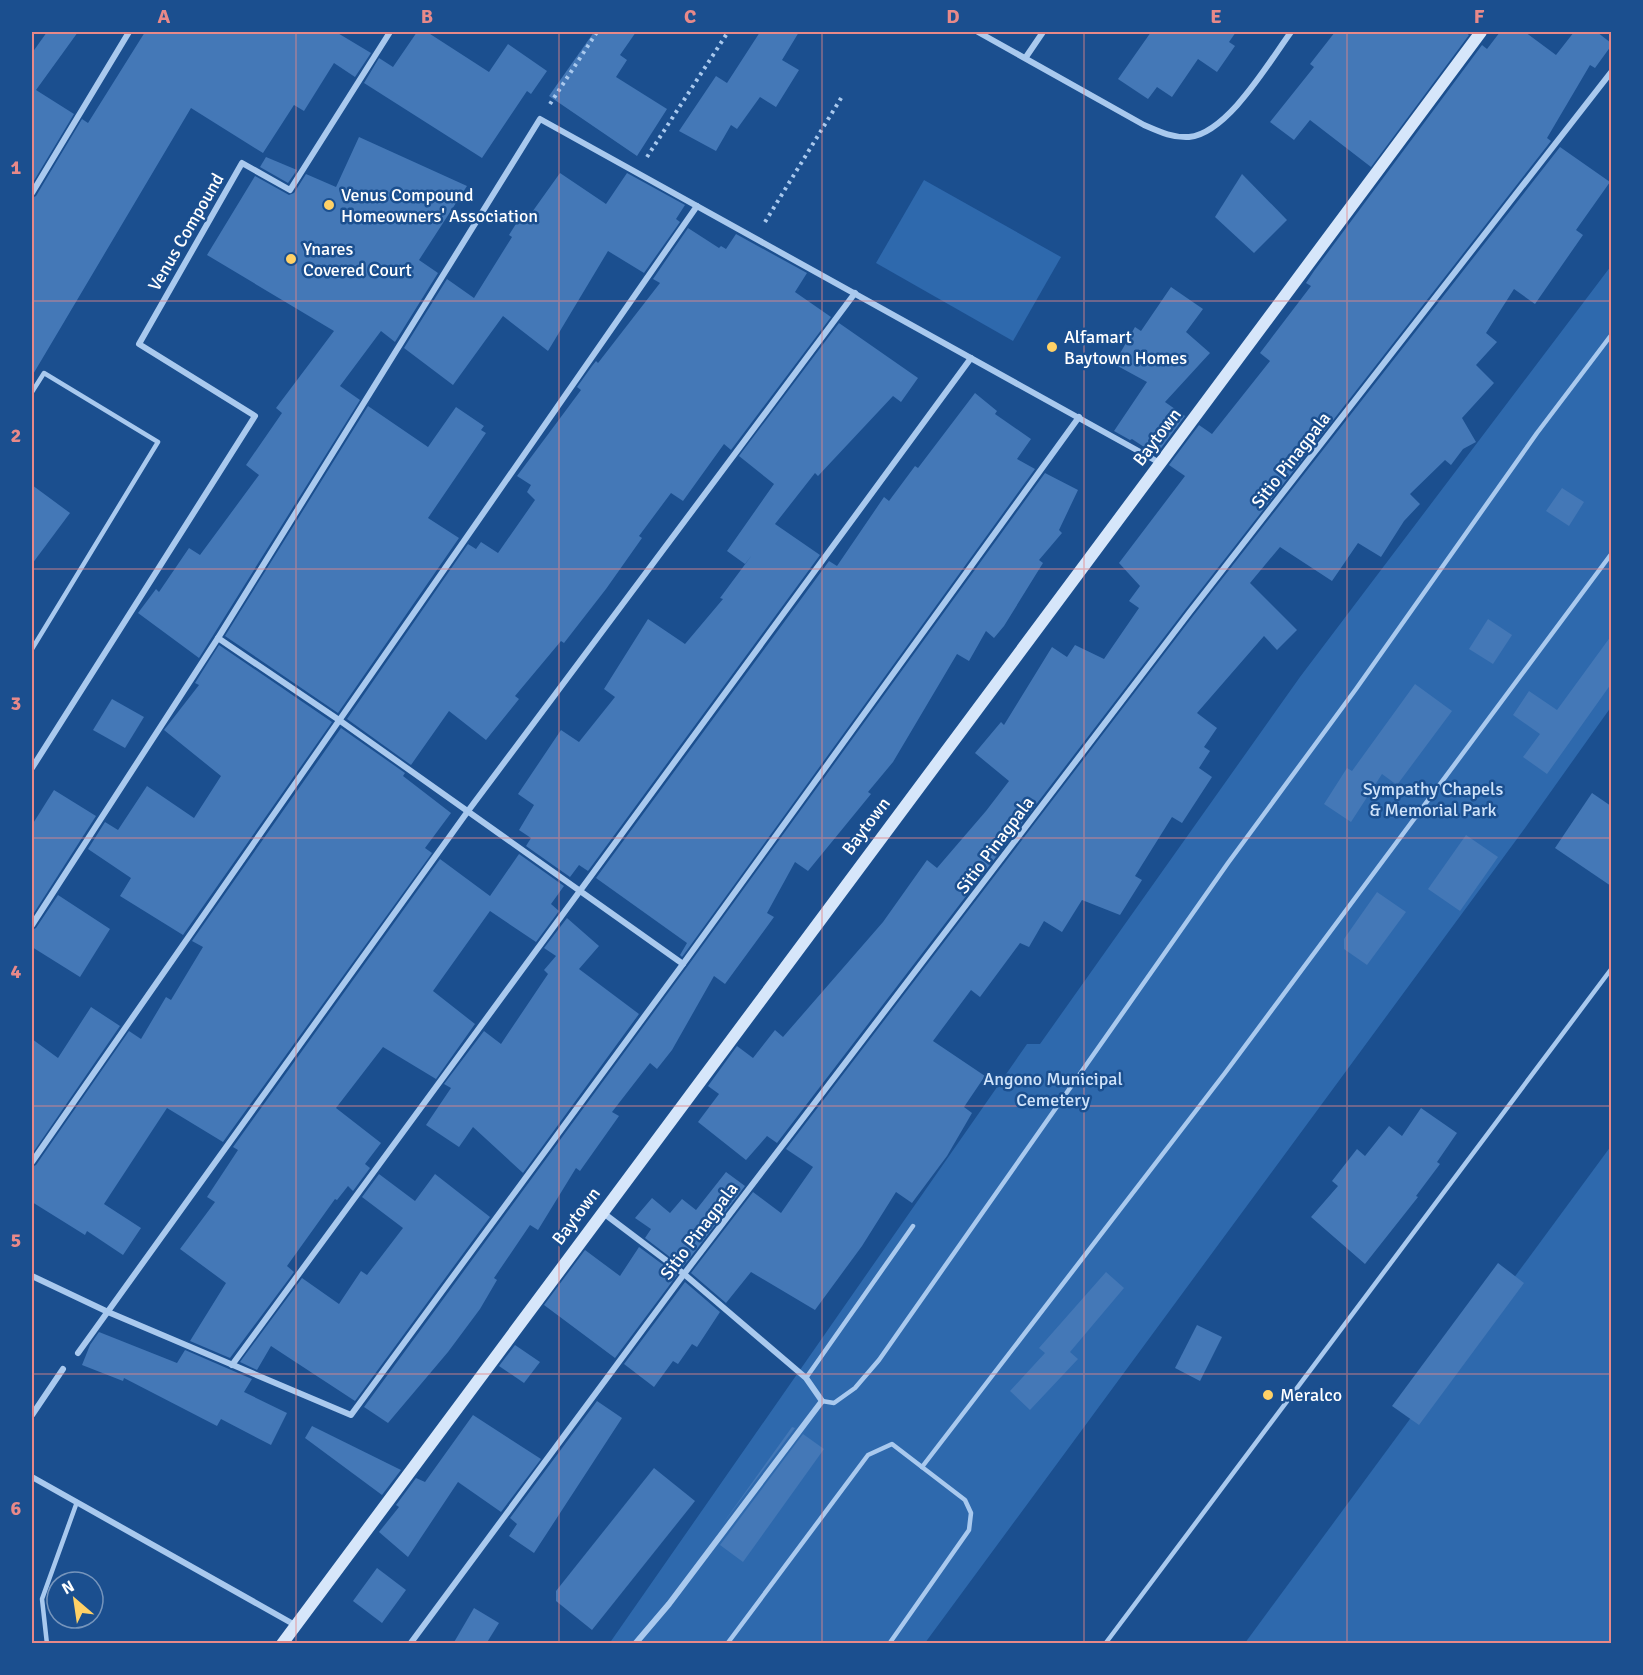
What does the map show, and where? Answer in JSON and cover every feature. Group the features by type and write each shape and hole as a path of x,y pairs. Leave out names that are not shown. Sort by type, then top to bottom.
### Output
{"main road":[{"name":"Baytown","path":"282,1644 601,1212 1481,32"}],"street":[{"path":"32,193 129,32"},
{"name":"Venus Compound","path":"32,768 255,416 139,344 242,163 290,190 390,32"},
{"path":"978,32 1144,125 1166,135 1189,137 1209,131 1231,112 1291,32"},
{"path":"1026,57 1043,32"},
{"name":"Sitio Pinagpala","path":"410,1644 684,1274 1189,614 1611,71"},
{"path":"32,925 218,638 540,119 1160,463"},
{"path":"32,1162 697,206"},
{"path":"78,1353 468,811 855,293"},
{"path":"232,1365 971,358"},
{"path":"32,1276 108,1312 351,1414 683,964 1079,417"},
{"path":"218,638 339,720 683,964"},
{"path":"601,1212 684,1274 806,1378 822,1401 669,1604 635,1644"},
{"path":"32,1415 63,1369"},
{"path":"32,1477 295,1625"}],"lane":[{"path":"822,1401 834,1403 855,1388 879,1360 1228,863 1611,334"},
{"path":"32,392 44,373 158,442 32,650"},
{"path":"922,1467 1225,1073 1611,553"},
{"path":"1105,1644 1611,968"},
{"path":"806,1378 913,1226"},
{"path":"727,1644 868,1455 892,1444 965,1500 970,1513 969,1530 889,1644"},
{"path":"46,1644 42,1599 76,1502"}],"path":[{"path":"540,119 597,32"},
{"path":"637,173 728,32"},
{"path":"755,238 843,95"}],"green space":[{"path":"924,180 1061,257 1013,341 876,263"},
{"name":"Sympathy Chapels & Memorial Park","path":"1611,266 1611,707 1525,828 925,1643 609,1644 1027,1044 1040,1044 1300,677"},
{"path":"1611,1146 1611,1643 1245,1643"}],"building":[{"path":"47,32 78,32 36,90 74,114 32,184 32,53"},
{"path":"145,32 336,32 371,53 355,77 334,63 304,111 294,105 263,153 191,108 32,376 32,198 36,196 82,119 88,123"},
{"path":"417,32 427,32 489,72 508,44 547,71 531,94 527,91 482,158 364,83 379,58 393,67"},
{"path":"594,32 636,32 620,55 627,60 616,77 667,109 637,156 549,96"},
{"path":"760,32 799,32 782,60 799,70 776,107 760,97 737,129 731,125 716,151 679,131 716,76 727,83"},
{"path":"1151,32 1236,32 1229,42 1235,46 1217,72 1198,59 1172,97 1157,87 1148,99 1118,79"},
{"path":"1335,32 1465,32 1469,35 1371,167 1310,120 1294,140 1270,122 1314,67 1310,64"},
{"path":"1500,32 1525,32 1556,55 1574,32 1597,32 1611,43 1611,46 1595,68 1590,65 1547,138 1551,141 1185,610 777,1143 767,1136 746,1160 698,1122 719,1094 708,1086 737,1046 753,1058 775,1030 783,1037 883,922 927,860 937,868 986,811 1009,781 975,753 1001,722 1004,725 1052,647 1067,657 1075,645 1104,659 1139,608 1129,601 1140,586 1119,563 1185,476 1169,465 1199,425 1212,434 1270,361 1260,353 1311,286 1306,283 1314,271 1482,45 1487,49"},
{"path":"359,137 467,186 419,260 438,273 395,342 381,331 340,386 360,400 199,658 138,613 156,589 159,592 189,548 200,555 259,475 246,465 282,413 276,408 334,331 207,255 255,176 289,195 294,193 306,174 336,187"},
{"path":"1560,147 1610,182 1576,230 1583,235 1535,304 1514,289 1486,333 1497,342 1476,365 1494,383 1462,418 1476,442 1463,449 1451,465 1445,460 1410,494 1420,504 1404,521 1381,557 1358,543 1332,581 1280,547 1250,583 1297,630 1277,650 1264,636 1197,713 1217,728 1204,747 1210,751 1199,768 1212,777 1182,823 1172,817 1135,876 1142,880 1120,915 1082,900 1062,932 1044,921 1029,947 1020,943 980,997 971,990 933,1041 985,1076 964,1107 972,1113 947,1156 912,1203 896,1192 862,1246 815,1310 751,1272 726,1303 691,1273 753,1192 781,1213 813,1167 786,1149 1193,616"},
{"path":"266,157 297,170 288,183 260,167"},
{"path":"560,173 606,204 627,173 685,205 676,219 680,222 644,273 608,251 548,351 503,316 453,385 404,348 447,279 474,298 512,237 509,235 524,211 530,215"},
{"path":"1242,174 1287,220 1254,253 1215,217"},
{"path":"688,228 719,248 721,246 726,249 736,234 807,273 795,292 831,317 731,450 724,444 683,501 671,493 639,536 642,538 606,589 564,643 561,641 515,696 519,699 486,740 449,711 411,765 347,719 468,544 476,549 481,542 498,553 535,500 527,492 531,485 517,476 581,390 577,387 592,366 596,361 598,363 660,283 653,279"},
{"path":"1171,287 1203,309 1186,332 1210,353 1165,402 1185,416 1156,455 1132,439 1114,431 1147,382 1114,364 1135,327 1141,331"},
{"path":"839,323 918,378 901,402 893,396 818,476 815,473 775,524 820,555 588,871 579,865 570,877 526,846 531,838 519,830 534,805 518,794 561,730 579,742 615,697 604,689 648,619 685,644 723,599 720,598 752,555 745,564 727,551 774,484 739,456"},
{"path":"975,393 997,411 995,414 1031,439 1017,459 1035,469 682,957 680,955 687,943 596,878 829,561 837,566 884,497 889,501 915,466 918,468"},
{"path":"368,406 428,447 456,407 484,426 481,430 486,433 428,518 459,538 338,713 225,636"},
{"path":"1045,473 1078,490 1059,530 1062,533 1039,560 1043,563 1004,626 994,638 986,631 969,661 957,654 893,762 868,792 871,794 808,871 795,862 767,913 774,917 725,984 714,976 672,1050 657,1069 650,1063 612,1112 619,1116 580,1171 576,1168 538,1230 530,1225 494,1278 497,1280 480,1309 448,1352 388,1423 364,1407 687,967"},
{"path":"32,485 70,513 32,564"},
{"path":"1562,488 1584,502 1569,526 1546,511"},
{"path":"1488,619 1512,635 1493,664 1469,649"},
{"path":"1611,636 1611,684 1547,774 1523,757 1540,734 1513,715 1529,691 1557,710"},
{"path":"219,645 332,722 183,935 120,896 131,878 88,849 105,822 118,830 147,786 194,818 221,776 164,730 199,685 195,683"},
{"path":"1415,684 1452,711 1397,785 1382,774 1351,822 1324,804 1347,768 1352,771"},
{"path":"112,699 144,717 125,748 93,730"},
{"path":"341,728 405,773 403,776 451,813 425,848 432,853 223,1142 167,1108 104,1204 141,1228 123,1255 87,1231 85,1235 32,1202 32,1167 36,1165 129,1031 141,1039 166,997 171,1000 203,947 192,941"},
{"path":"54,790 96,816 32,916 32,825"},
{"path":"1592,793 1611,806 1611,886 1555,848"},
{"path":"1466,835 1498,857 1460,911 1428,889"},
{"path":"519,854 564,886 551,904 559,911 536,942 490,911 433,991 475,1024 436,1079 383,1047 336,1108 381,1143 365,1164 370,1168 353,1191 348,1186 337,1200 335,1199 287,1266 294,1272 230,1358 190,1341 226,1283 180,1249 215,1202 207,1197 238,1150 233,1147 440,859 490,896"},
{"path":"1377,892 1406,912 1367,965 1344,949 1344,939"},
{"path":"58,895 110,929 80,977 32,947 32,930 36,928"},
{"path":"567,918 599,946 579,969 639,1014 523,1173 473,1127 459,1147 426,1125 451,1088 444,1084 484,1031 501,1044 548,974 544,970 556,956 544,948"},
{"path":"91,1007 120,1026 32,1154 32,1039 58,1058"},
{"path":"1421,1108 1457,1133 1437,1162 1440,1164 1416,1196 1418,1197 1365,1264 1311,1217 1338,1186 1332,1181 1357,1149 1365,1156 1389,1126 1402,1136"},
{"path":"726,1172 745,1186 683,1267 645,1238 651,1229 635,1218 652,1198 670,1213 682,1199 696,1210"},
{"path":"379,1174 415,1201 435,1174 490,1217 355,1401 271,1346 257,1370 240,1362 302,1278 339,1304 361,1271 367,1275 403,1228 362,1197"},
{"path":"639,1247 677,1275 615,1358 544,1305 585,1250 620,1276"},
{"path":"1498,1263 1524,1283 1419,1425 1392,1406"},
{"path":"1106,1272 1124,1288 1070,1352 1078,1359 1030,1410 1010,1391 1045,1353 1039,1348"},
{"path":"685,1282 720,1312 697,1347 692,1344 678,1364 673,1361 654,1387 624,1364"},
{"path":"1197,1325 1222,1337 1200,1381 1175,1368"},
{"path":"99,1332 177,1363 185,1350 252,1379 244,1392 287,1413 271,1445 221,1419 217,1426 124,1378 123,1381 82,1365 90,1345"},
{"path":"515,1345 540,1362 524,1383 499,1366"},
{"path":"597,1401 622,1418 534,1553 509,1536 517,1524 510,1518"},
{"path":"473,1415 541,1459 501,1512 458,1482 408,1557 379,1532 399,1507 396,1505 416,1478 425,1482"},
{"path":"312,1426 401,1470 382,1495 305,1438"},
{"path":"792,1427 795,1428 721,1526"},
{"path":"803,1434 824,1449 743,1562 720,1545"},
{"path":"654,1468 695,1501 592,1630 556,1601 556,1591"},
{"path":"377,1568 406,1590 382,1623 353,1601"},
{"path":"474,1608 499,1623 486,1644 453,1644"}],"place":[{"name":"Venus Compound Homeowners' Association","path":"329,205"},
{"name":"Ynares Covered Court","path":"291,259"},
{"name":"Alfamart Baytown Homes","path":"1052,347"},
{"name":"Meralco","path":"1268,1395"}],"park label":[{"name":"Angono Municipal Cemetery","path":"1053,1089"}]}
